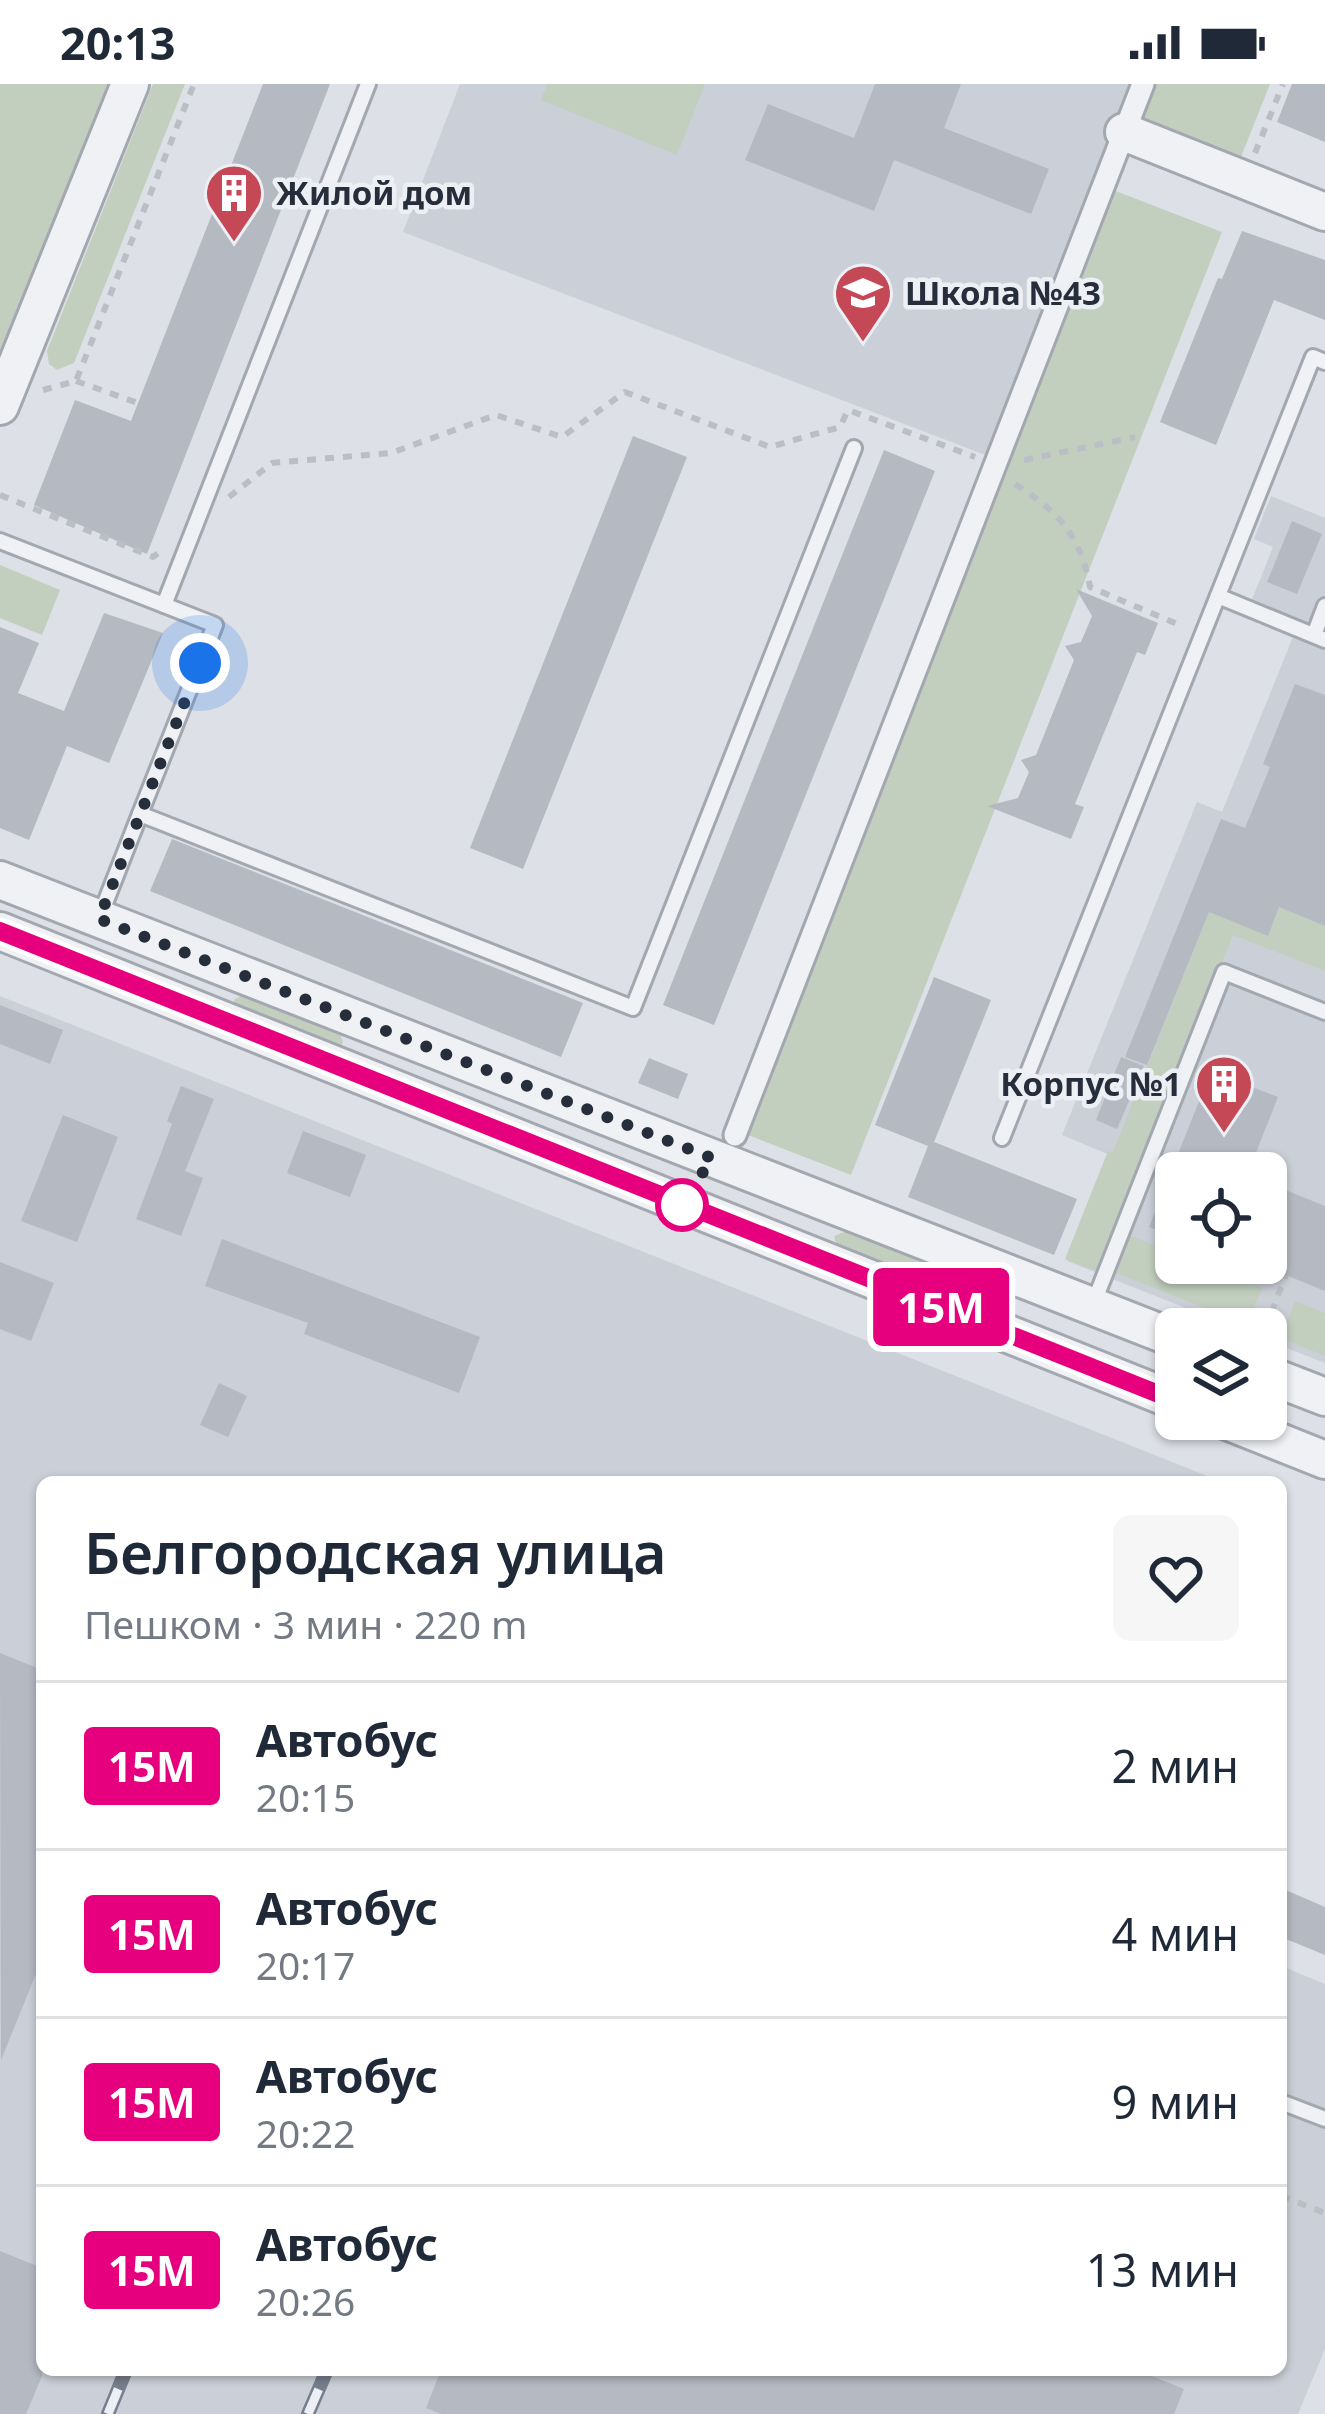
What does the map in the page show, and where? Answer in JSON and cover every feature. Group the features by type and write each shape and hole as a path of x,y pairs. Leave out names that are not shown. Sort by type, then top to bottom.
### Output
{"street":[{"path":"5,394 130,84"},
{"path":"735,1135 1143,84"},
{"path":"1124,132 1325,212"},
{"path":"0,880 1155,1331"},
{"path":"0,931 1155,1393"},
{"path":"1287,1382 1325,1397"},
{"path":"1275,1440 1325,1460"}],"lane":[{"path":"164,605 368,84"},
{"path":"1002,1138 1313,357 1325,362"},
{"path":"140,814 633,1008 854,448"},
{"path":"0,541 215,625 99,919"},
{"path":"1218,596 1319,637 1325,606"},
{"path":"1092,1307 1224,972 1325,1012"},
{"path":"1287,2104 1325,2119"}],"path":[{"path":"76,381 194,84"},
{"path":"1245,180 1282,84"},
{"path":"5,394 76,381 138,403"},
{"path":"0,495 153,557 272,464 392,453 496,415 562,436 625,392 770,447 840,427 848,410 995,464 1053,508 1085,561 1090,587 1203,635"},
{"path":"995,464 1135,436"},
{"path":"1287,2198 1325,2213"}],"shaded area":[{"name":"Школа №43","path":"460,84 1131,84 988,456 403,232"},
{"path":"1271,496 1325,518 1325,1363 1287,1348 1287,1308 1186,1308 1067,1261 1110,1155 1062,1135 1197,802 1222,812 1293,637 1245,617 1273,547 1254,539"},
{"path":"0,996 1207,1476 36,1476 36,2376 1287,2376 1287,1968 1325,1984 1325,2349 1298,2414 0,2414"}],"green space":[{"path":"0,84 119,84 8,363 0,348"},
{"path":"153,84 185,84 74,363 57,370 49,364 47,351"},
{"path":"547,84 705,84 677,155 541,100"},
{"path":"1135,84 1270,84 1237,167 1120,122"},
{"path":"1113,190 1222,232 851,1175 743,1133"},
{"path":"0,565 60,590 42,635 0,618"},
{"path":"1279,907 1325,926 1325,971 1233,935 1098,1272 1065,1259 1209,912 1267,935"},
{"path":"244,994 340,1032 343,1043 338,1048 235,1008 234,1000"},
{"path":"847,1231 933,1265 936,1276 927,1283 837,1248 834,1236"},
{"path":"1129,1235 1155,1246 1155,1284 1252,1284 1262,1288 1254,1308 1204,1308 1114,1272"},
{"path":"1295,1301 1325,1313 1325,1356 1287,1340 1287,1322"}],"building":[{"name":"Жилой дом","path":"263,84 330,84 147,554 34,505 75,400 131,421"},
{"path":"875,84 961,84 944,128 1049,169 1031,214 894,160 874,211 745,160 768,104 854,138"},
{"path":"1292,84 1325,84 1325,142 1277,122"},
{"path":"1242,231 1325,260 1325,320 1274,300 1216,445 1160,422"},
{"path":"633,436 687,457 523,869 470,848"},
{"path":"884,450 935,471 714,1025 663,1005"},
{"path":"1292,521 1322,534 1297,594 1267,582"},
{"path":"1076,589 1158,623 1145,655 1137,652 1075,804 1084,807 1071,839 987,806 1018,798 1029,772 1021,760 1036,755 1074,660 1065,646 1081,642 1092,616"},
{"path":"104,613 163,633 109,763 67,746 29,840 0,828 0,627 39,643 18,693 64,711"},
{"path":"1295,684 1325,695 1325,926 1279,907 1268,936 1209,912 1147,1065 1125,1057 1221,819 1245,828 1270,767 1263,764"},
{"path":"172,839 583,1003 561,1057 150,891"},
{"path":"934,977 991,1000 934,1142 1077,1199 1054,1255 908,1197 928,1146 875,1125"},
{"path":"0,1005 63,1030 50,1064 0,1044"},
{"path":"1121,1057 1144,1066 1117,1129 1096,1120"},
{"path":"649,1058 688,1074 678,1099 638,1083"},
{"name":"Корпус №1","path":"1211,1071 1278,1097 1256,1152 1179,1152"},
{"path":"181,1086 214,1099 185,1171 203,1178 181,1236 136,1219 172,1124 167,1121"},
{"path":"63,1115 118,1137 77,1242 21,1221"},
{"path":"303,1131 366,1155 350,1197 287,1173"},
{"path":"1287,1191 1325,1206 1325,1291 1287,1276"},
{"path":"222,1239 480,1337 459,1393 304,1334 308,1323 205,1286"},
{"path":"0,1262 54,1283 31,1341 0,1329"},
{"path":"219,1383 247,1396 228,1437 200,1425"},
{"path":"0,1653 36,1668 36,1974 1,2060"},
{"path":"1287,1891 1325,1907 1325,1955 1287,1939"},
{"path":"0,2251 36,2266 36,2376 42,2376 26,2414 0,2414"},
{"path":"439,2376 1152,2376 1184,2389 1174,2414 441,2414 426,2408"}],"railway":[{"path":"108,2414 124,2376"},
{"path":"308,2414 324,2376"}],"bus line":[{"name":"15М","path":"0,931 1155,1393"}],"place":[{"name":"Жилой дом","path":"234,244"},
{"name":"Школа №43","path":"863,344"},
{"name":"Корпус №1","path":"1224,1135"}],"route":[{"path":"200,663 99,919 712,1158 682,1205"}]}
